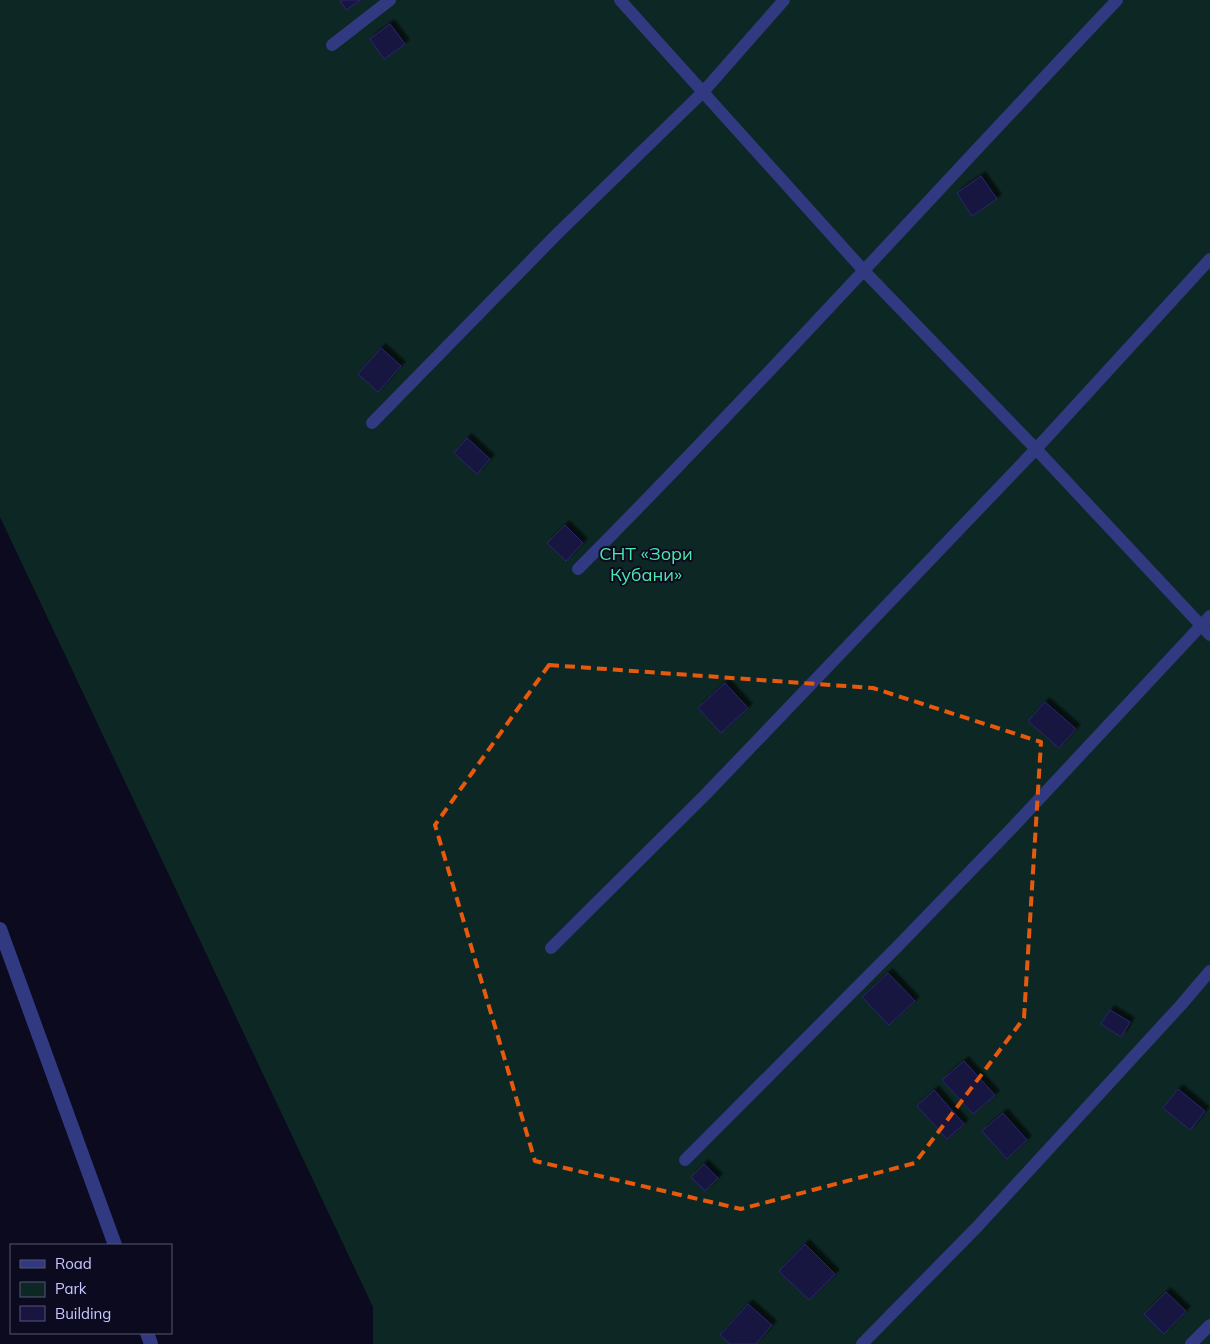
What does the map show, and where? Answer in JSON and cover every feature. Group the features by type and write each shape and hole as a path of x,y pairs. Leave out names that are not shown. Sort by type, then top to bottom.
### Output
{"street":[{"path":"0,929 115,1244"}],"lane":[{"path":"332,45 390,0"},
{"path":"620,0 704,91 865,272 1036,450 1210,636"},
{"path":"372,423 557,234 704,91 784,0"},
{"path":"578,569 674,473 865,272 1116,0"},
{"path":"551,948 706,794 1036,450 1210,259"},
{"path":"685,1160 897,947 1013,827 1210,616"},
{"path":"862,1344 976,1227 1181,1005 1210,971"},
{"path":"1191,1344 1210,1325"}],"highlighted area":[{"path":"549,665 873,688 1041,742 1024,1018 915,1163 741,1209 535,1161 435,825"}],"green space":[{"name":"СНТ «Зори Кубани»","path":"0,0 1210,0 1210,1344 373,1344 373,1307 0,517"}],"building":[{"path":"340,0 361,0 346,10"},
{"path":"390,24 405,44 384,59 370,39"},
{"path":"981,176 997,199 972,216 957,193"},
{"path":"381,348 401,366 378,392 358,374"},
{"path":"467,438 490,459 477,474 454,453"},
{"path":"565,525 583,543 566,561 547,543"},
{"path":"725,683 748,708 721,733 698,708"},
{"path":"1045,702 1076,729 1059,748 1028,721"},
{"path":"888,973 915,1001 889,1025 862,997"},
{"path":"1110,1010 1130,1022 1121,1037 1101,1024"},
{"path":"964,1061 995,1095 973,1114 942,1080"},
{"path":"1178,1089 1205,1111 1190,1130 1163,1108"},
{"path":"934,1090 964,1124 947,1139 917,1106"},
{"path":"1003,1113 1027,1140 1007,1159 982,1131"},
{"path":"704,1164 718,1178 705,1191 691,1177"},
{"path":"805,1244 835,1274 809,1300 779,1271"},
{"path":"1166,1292 1186,1311 1164,1334 1144,1314"},
{"path":"748,1304 772,1325 756,1344 730,1344 720,1335"}]}
